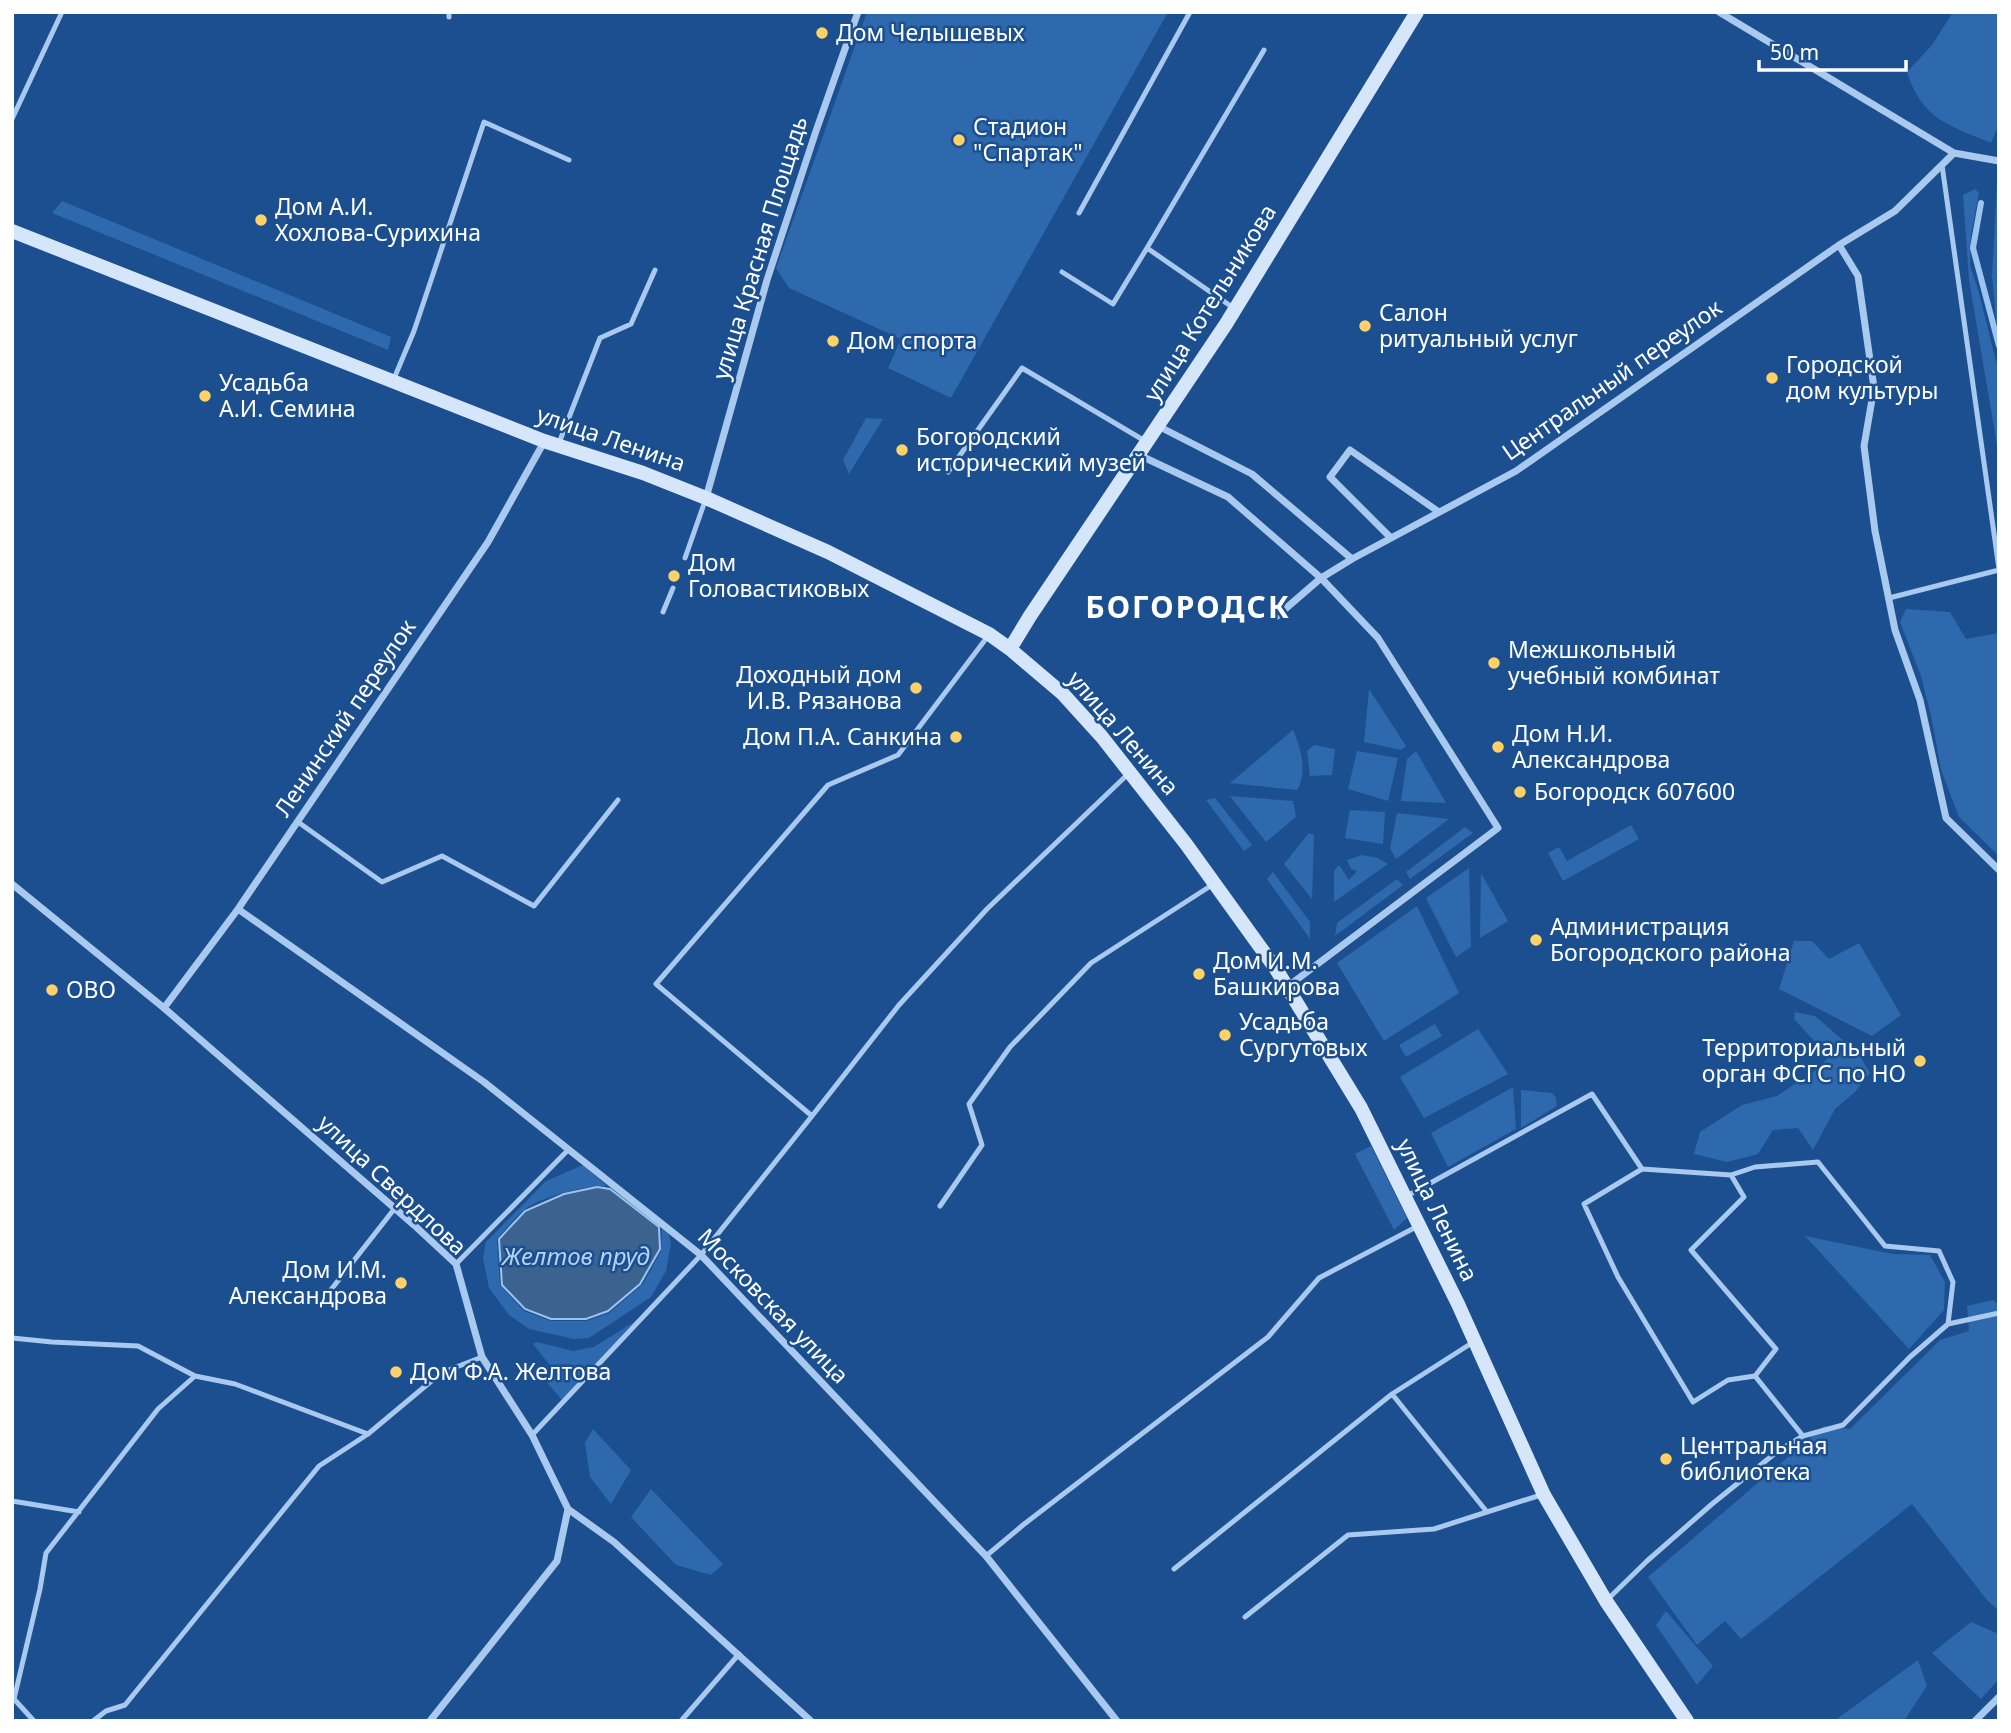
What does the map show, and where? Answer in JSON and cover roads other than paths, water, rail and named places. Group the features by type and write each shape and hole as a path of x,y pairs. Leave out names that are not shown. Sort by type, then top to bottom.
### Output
{"main road":[{"name":"улица Котельникова","path":"1010,649 1235,309 1417,12"},
{"name":"улица Ленина","path":"12,231 551,444 643,473 706,498 828,552 989,634 1063,694 1130,772 1215,883 1287,986 1361,1108 1475,1340 1544,1494 1605,1601 1687,1721"}],"street":[{"name":"улица Красная Площадь","path":"706,498 767,280 858,12"},
{"path":"1719,12 1954,153 1999,162"},
{"name":"Центральный переулок","path":"1277,616 1321,578 1352,559 1516,471 1839,245 1895,211 1954,153"},
{"path":"1839,245 1858,276 1874,388 1864,446 1875,531 1895,630 1920,701 1946,818 1999,870"},
{"path":"1158,426 1252,474 1352,559"},
{"name":"Ленинский переулок","path":"164,1008 238,909 488,542 551,444"},
{"path":"1391,538 1330,477 1350,450 1439,512"},
{"path":"1139,456 1228,497 1321,578 1378,638 1497,828 1287,986"},
{"name":"улица Свердлова","path":"12,884 164,1008 456,1264 482,1357 532,1435 568,1509 614,1542 811,1721"},
{"name":"Московская улица","path":"238,909 484,1082 701,1255 986,1556 1117,1721"},
{"path":"430,1721 557,1561 568,1509"},
{"path":"1975,1721 1999,1697"}],"lane":[{"path":"12,119 62,12"},
{"path":"1079,213 1190,12"},
{"path":"1062,272 1113,304 1265,50"},
{"path":"393,381 414,331 484,121 569,160"},
{"path":"1889,598 1999,570 1942,165"},
{"path":"1147,248 1235,309"},
{"path":"551,444 600,338 631,324 655,270"},
{"path":"948,472 1022,368 1148,442"},
{"path":"685,558 706,498"},
{"path":"663,612 673,588"},
{"path":"811,1116 656,984 828,785 898,755 989,634"},
{"path":"532,1435 701,1255 899,1005 987,909 1130,772"},
{"path":"298,821 382,882 442,856 534,906 618,800"},
{"path":"940,1206 982,1146 969,1104 1010,1047 1091,963 1215,883"},
{"path":"1405,1197 1592,1094 1642,1169"},
{"path":"456,1264 572,1152"},
{"path":"1731,1175 1744,1197 1691,1250 1776,1349 1755,1376 1728,1380 1693,1402 1618,1277 1584,1204 1642,1169 1731,1175 1755,1167 1818,1162 1885,1246 1939,1251 1953,1282 1948,1324"},
{"path":"330,1292 395,1208"},
{"path":"986,1556 1268,1337 1319,1278 1418,1226"},
{"path":"1605,1601 1712,1504 1778,1451 1803,1436 1843,1424 1910,1357 1948,1324 1999,1313"},
{"path":"12,1338 138,1346 195,1376 235,1384 368,1434"},
{"path":"1174,1569 1392,1394 1475,1340"},
{"path":"93,1721 106,1711 125,1705 320,1466 368,1434 441,1373 482,1357"},
{"path":"34,1721 14,1699 46,1553 158,1409 195,1376"},
{"path":"1755,1376 1803,1436"},
{"path":"1392,1394 1487,1512"},
{"path":"1245,1617 1348,1535 1434,1530 1544,1494"},
{"path":"12,1501 79,1512"},
{"path":"681,1721 739,1654"}],"water":[{"name":"Желтов пруд","path":"597,1187 610,1189 659,1227 660,1249 640,1284 608,1311 586,1319 551,1319 525,1309 502,1285 499,1239 525,1211 564,1194"}],"waterway":[{"path":"1981,203 1973,248 1999,346"}],"place":[{"name":"Дом Челышевых","path":"822,33"},
{"name":"Стадион \"Спартак\"","path":"959,140"},
{"name":"Дом А.И. Хохлова-Сурихина","path":"261,220"},
{"name":"Салон ритуальный услуг","path":"1365,326"},
{"name":"Дом спорта","path":"833,341"},
{"name":"Городской дом культуры","path":"1772,378"},
{"name":"Усадьба А.И. Семина","path":"205,396"},
{"name":"Богородский исторический музей","path":"902,450"},
{"name":"Дом Головастиковых","path":"674,576"},
{"name":"Межшкольный учебный комбинат","path":"1494,663"},
{"name":"Доходный дом И.В. Рязанова","path":"916,688"},
{"name":"Дом П.А. Санкина","path":"956,737"},
{"name":"Дом Н.И. Александрова","path":"1498,747"},
{"name":"Богородск 607600","path":"1520,792"},
{"name":"Администрация Богородского района","path":"1536,940"},
{"name":"Дом И.М. Башкирова","path":"1199,974"},
{"name":"ОВО","path":"52,990"},
{"name":"Усадьба Сургутовых","path":"1225,1035"},
{"name":"Территориальный орган ФСГС по НО","path":"1920,1061"},
{"name":"Дом И.М. Александрова","path":"401,1283"},
{"name":"Дом Ф.А. Желтова","path":"396,1372"},
{"name":"Центральная библиотека","path":"1666,1459"}],"district":[{"name":"БОГОРОДСК","path":"1188,608"}]}
